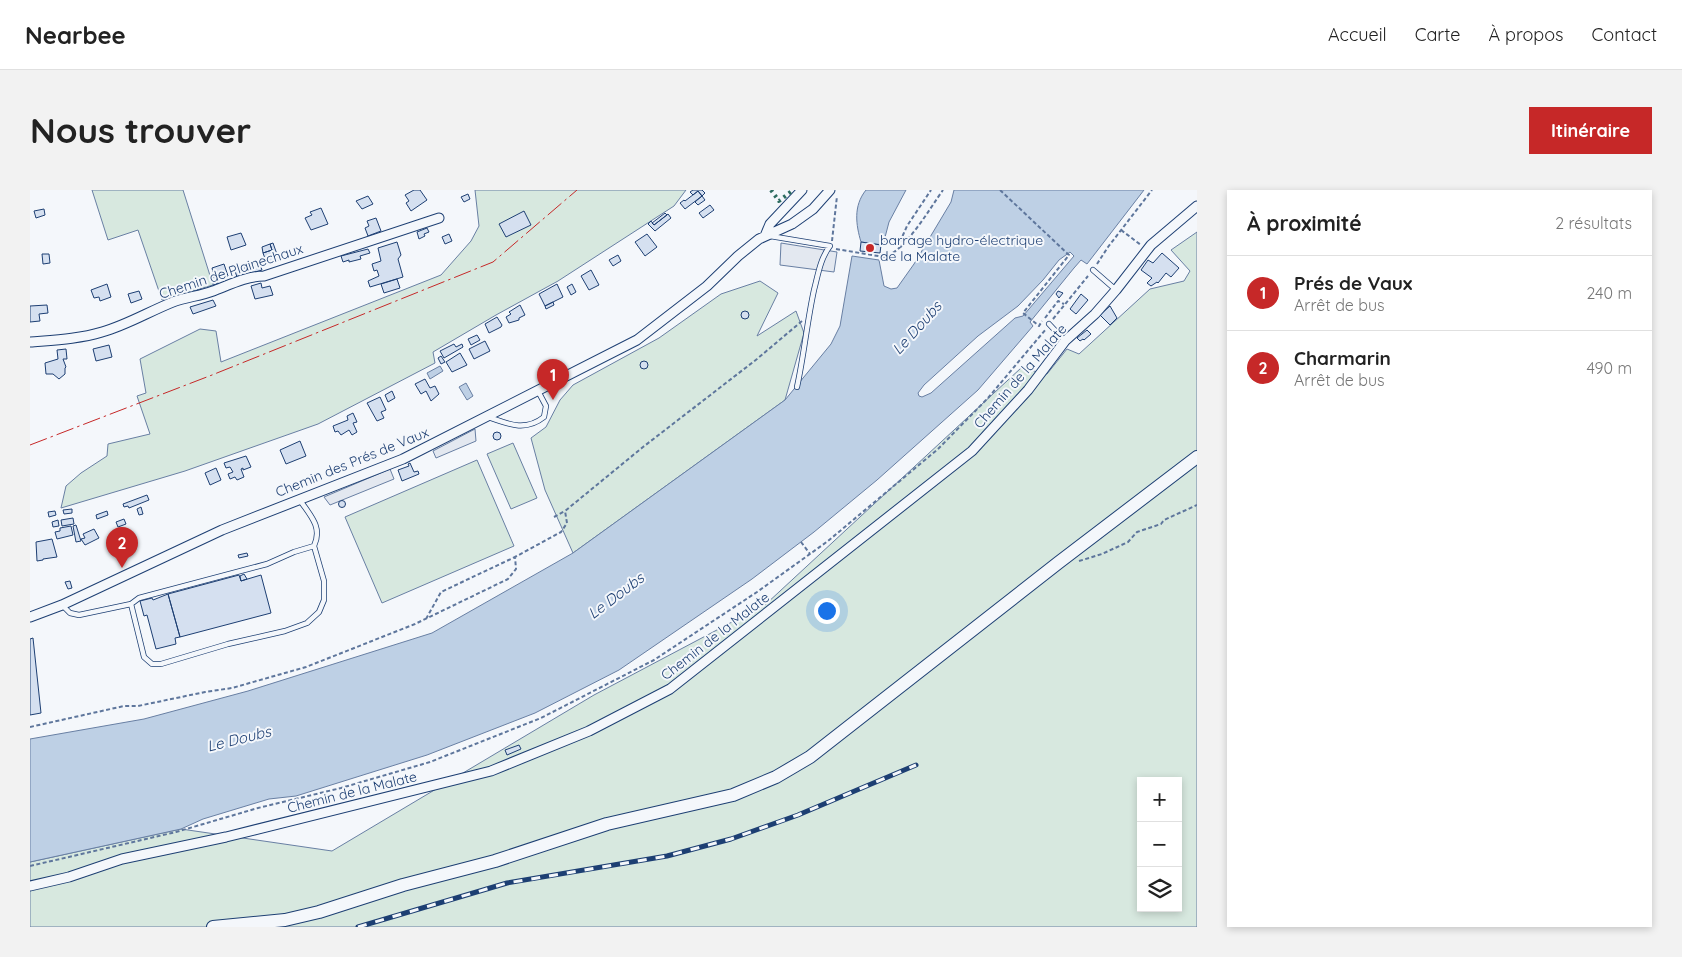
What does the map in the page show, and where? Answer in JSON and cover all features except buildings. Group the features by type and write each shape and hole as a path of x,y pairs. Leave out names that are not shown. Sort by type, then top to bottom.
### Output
{"main road":[{"path":"213,927 285,920 319,912 403,885 495,861 606,824 733,794 776,777 810,757 1058,562 1197,457"}],"street":[{"name":"Chemin des Prés de Vaux","path":"765,236 770,224 802,190"},
{"name":"Chemin des Prés de Vaux","path":"30,617 62,605 187,545 403,458 637,340 707,286 759,239 792,224 813,209 830,190"},
{"name":"Chemin de la Malate","path":"30,886 68,877 122,859 226,837 491,771 589,732 670,690 972,450 1028,390 1065,341 1095,314 1116,290 1147,250 1197,206"},
{"name":"Chemin de Plainechaux","path":"30,342 101,333 174,302 256,276 264,276 439,218"}],"lane":[{"path":"765,236 830,246"},
{"path":"797,387 809,315 819,270 825,252 830,246"},
{"path":"1093,270 1116,290"},
{"path":"1050,324 1065,341"},
{"path":"487,417 508,424 525,426 536,423 544,417 546,406 538,391"},
{"path":"131,604 144,657 152,664 161,664 228,644 285,631 307,623 319,612 324,600 324,581 314,546 317,539 317,525 299,499"},
{"path":"62,605 70,613 79,615 131,604 139,598 268,564 294,552 314,546"}],"path":[{"path":"837,190 833,238 830,246 836,250 884,257 890,256 902,247 943,190"},
{"path":"902,247 899,244 907,226 931,190"},
{"path":"1000,190 1070,255 1023,313 1039,326 1058,301 1064,304"},
{"name":"Chemin de la Malate","path":"30,866 176,832 430,762 541,718 654,660 757,592 828,541 938,449 988,398 1050,324 1064,304 1093,270 1152,190"},
{"path":"1121,230 1147,250"},
{"path":"554,517 565,511 757,359 809,315"},
{"path":"1058,562 1064,564 1095,558 1128,542 1138,532 1161,524 1164,520 1197,505"},
{"path":"426,619 441,592 515,557 561,532 567,523 565,511"},
{"path":"801,542 810,554"},
{"path":"30,726 124,706 138,706 232,688 306,667 426,619 508,579 516,569 515,557"}],"shaded area":[{"path":"92,190 183,190 213,285 162,300 138,230 108,240"},
{"path":"475,190 686,190 674,206 558,281 433,352 435,363 318,424 185,471 61,508 66,486 81,473 107,456 108,444 150,434 137,396 146,393 140,359 200,329 216,331 221,362 441,275 471,241 479,226"},
{"path":"1197,232 1197,927 30,927 30,862 181,829 332,851 594,695 766,604 1021,368 1047,374 1067,349 1079,354 1150,289 1184,281 1190,271 1171,250"},
{"path":"781,243 837,252 834,272 780,265"},
{"path":"760,281 778,293 757,336 796,311 804,333 785,400 573,553 545,490 531,438 546,427 560,400 573,385 659,338 721,294"},
{"path":"475,429 476,441 436,458 433,451"},
{"path":"513,443 537,498 511,509 487,454"},
{"path":"477,460 514,546 382,603 345,517"},
{"path":"390,469 394,479 330,505 324,497"}],"water":[{"path":"866,190 906,190 889,222 883,245 861,242 857,222 857,209"},
{"name":"Le Doubs","path":"954,190 1144,190 1087,264 1081,260 1074,268 1030,322 1033,326 978,390 877,480 814,532 752,579 619,670 535,713 427,755 296,796 269,799 203,819 181,829 30,862 30,739 144,719 248,691 432,633 573,553 785,400 831,344 840,326 852,256 879,260 884,286 891,289 897,288 914,264 951,202","holes":["1070,252 1074,256 1023,316 1015,318 931,393 922,397 919,396 918,393 924,385 978,336 1018,306 1059,260"]},
{"path":"440,366 443,371 430,379 427,373"},
{"path":"466,383 473,396 467,400 459,387"}],"railway":[{"path":"358,927 507,883 667,856 731,839 798,815 916,765"}],"hedge":[{"path":"771,190 779,201 793,190"}],"power":[{"path":"30,445 212,375 493,262 577,190"}],"place":[{"name":"barrage hydro-électrique de la Malate","path":"870,248"},
{"name":"Prés de Vaux","path":"553,400"},
{"name":"Charmarin","path":"122,568"}]}
